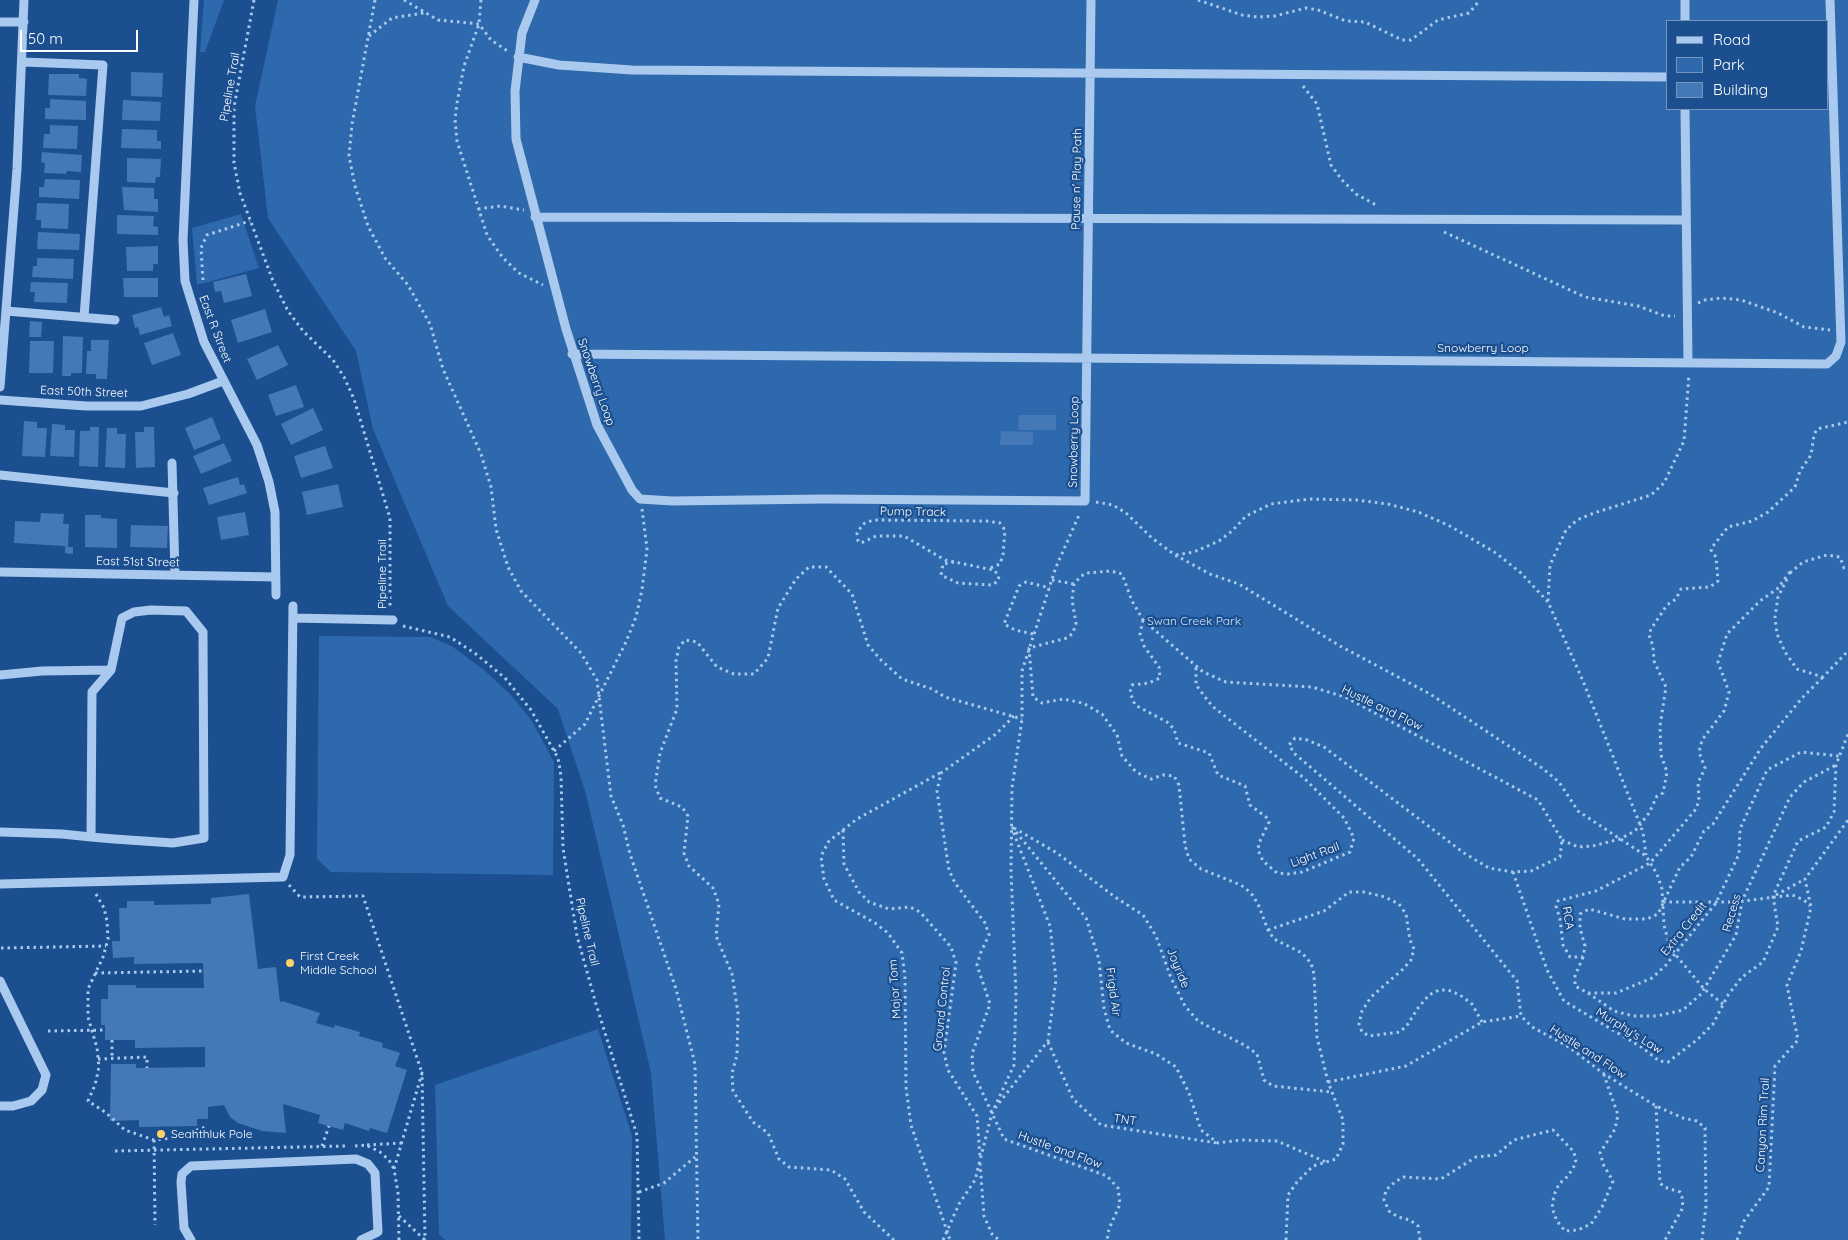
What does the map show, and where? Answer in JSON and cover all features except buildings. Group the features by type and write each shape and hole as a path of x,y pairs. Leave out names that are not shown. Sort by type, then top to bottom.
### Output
{"street":[{"path":"0,387 2,326 6,311 23,62 24,0"},
{"name":"East R Street","path":"194,0 182,240 185,281 201,334 223,381 257,445 269,482 275,512 276,595"},
{"name":"Snowberry Loop","path":"535,0 522,33 518,57 515,91 516,139 572,354 596,425 612,457 632,490 640,499 672,501 823,499 1085,501 1087,358 1827,364 1836,356 1841,342 1830,0"},
{"name":"Pause n' Play Path","path":"1087,358 1092,0"},
{"path":"1685,0 1685,20"},
{"path":"0,22 24,22"},
{"path":"518,57 593,69 1666,77"},
{"path":"23,62 103,65 84,317"},
{"path":"1685,110 1688,362"},
{"path":"535,217 1686,220"},
{"path":"6,311 115,320"},
{"path":"572,354 1087,358"},
{"name":"East 50th Street","path":"0,400 86,406 141,406 180,397 223,381"},
{"path":"172,463 175,576"},
{"path":"0,475 174,493"},
{"name":"East 51st Street","path":"0,572 276,576"},
{"path":"0,884 283,877 290,855 293,606"},
{"path":"0,832 173,843 204,838 203,632 186,611 151,610 134,612 122,618 111,670 92,692 91,837"},
{"path":"293,618 393,620"},
{"path":"0,675 42,671 111,670"},
{"path":"0,981 46,1075 42,1090 31,1101 12,1106 0,1106"},
{"path":"191,1240 184,1228 181,1182 182,1174 191,1166 356,1160 368,1164 375,1173 378,1232 361,1240"}],"path":[{"name":"Pipeline Trail","path":"254,0 234,107 232,129 234,163 240,193 273,281 288,311 303,332 333,360 354,399 390,518 390,612 393,620 400,626 450,637 476,654 505,678 531,710 554,751 561,776 563,848 574,918 596,1004 635,1121 639,1157 639,1240"},
{"path":"375,0 369,37 358,82 349,156 354,186 368,226 385,258 408,285 430,324 443,369 481,454 491,487 496,529 508,567 522,591 581,653 596,675 600,697 605,765 611,796 623,825 630,854 676,990 694,1064 698,1240"},
{"path":"404,0 438,20 479,24 491,40 518,57"},
{"path":"481,0 479,24 464,66 455,119 457,141 487,235 503,258 519,273 555,291"},
{"path":"1198,0 1242,15 1275,16 1306,8 1318,10 1346,21 1365,22 1402,40 1411,40 1438,20 1469,13 1480,0"},
{"path":"369,37 392,18 424,13"},
{"path":"1295,74 1316,104 1331,165 1342,180 1362,199 1386,209"},
{"path":"478,208 500,206 514,208 535,217"},
{"path":"203,280 200,248 208,236 250,221"},
{"path":"1435,228 1468,241 1585,297 1638,306 1665,316 1674,317 1705,300 1741,300 1778,313 1804,327 1840,330"},
{"path":"1548,602 1550,565 1566,530 1577,520 1651,495 1664,483 1684,441 1689,389 1688,362"},
{"path":"1328,1082 1406,1066 1482,1022 1521,1016 1517,981 1418,859 1295,754 1289,745 1296,738 1308,740 1324,747 1464,853 1489,868 1513,872 1531,871 1560,857 1562,840 1578,847 1593,846 1620,839 1640,825 1650,813 1657,796 1663,793 1667,772 1661,755 1660,726 1666,687 1654,661 1653,646 1649,635 1650,628 1667,605 1676,599 1681,589 1710,587 1718,581 1716,557 1711,550 1713,546 1728,526 1752,521 1768,512 1795,487 1800,471 1811,455 1814,435 1817,429 1848,422"},
{"path":"554,751 585,724 600,697 636,617 642,590 647,549 640,499"},
{"path":"1175,555 1194,552 1219,541 1246,516 1270,504 1309,499 1356,500 1388,504 1418,512 1474,539 1521,573 1548,602 1583,681 1640,825 1646,856 1662,889 1664,925 1675,954 1704,990 1723,1004"},
{"path":"943,1240 959,1204 975,1180 992,1113 1014,1065 1016,996 1011,826 1012,788 1022,719 1022,671 1052,580 1085,501 1113,505 1126,513 1152,538 1175,555 1210,574 1239,584 1340,646 1430,694 1542,768 1560,782 1578,811 1646,856"},
{"name":"Pump Track","path":"873,520 986,521 1000,523 1005,530 1003,555 1000,564 988,569 945,560 904,536 876,536 861,543 858,541 856,533 863,524 873,520"},
{"path":"1848,567 1844,568 1840,557 1827,555 1803,562 1790,572 1778,597 1775,617 1776,634 1785,652 1797,669 1823,677 1848,651"},
{"path":"954,562 943,564 941,575 958,583 992,585 998,582 999,576 994,570 988,569"},
{"path":"894,1240 864,1212 845,1179 831,1170 789,1167 779,1159 768,1133 753,1122 732,1092 732,1073 737,1055 738,1013 732,974 716,936 719,904 713,888 689,866 684,853 688,816 682,808 660,798 655,785 660,753 677,709 676,661 679,647 686,640 697,642 717,667 734,674 754,674 768,658 774,638 778,608 796,579 809,567 826,567 852,594 868,645 902,678 932,689 945,697 1022,719"},
{"name":"Hustle and Flow","path":"1074,584 1080,576 1086,573 1111,571 1122,574 1132,601 1143,620 1203,672 1226,682 1312,687 1345,697 1538,800 1562,840"},
{"name":"RCA","path":"1790,572 1777,588 1760,601 1727,634 1718,662 1729,692 1724,712 1702,740 1699,752 1705,768 1698,783 1699,800 1696,809 1650,863 1596,891 1558,901 1556,906 1560,919 1563,945 1570,957 1583,957 1585,946 1580,928 1580,914 1589,909 1625,919 1647,919 1658,914 1677,877 1680,867 1691,857 1704,831 1713,824 1761,748 1802,698 1823,677"},
{"path":"1029,648 1067,638 1072,633 1076,623 1072,600 1074,584 1052,580"},
{"path":"1033,634 1004,624 1019,586 1026,582 1050,588"},
{"name":"Light Rail","path":"1143,620 1140,634 1144,646 1159,667 1160,678 1149,683 1132,684 1130,692 1135,706 1167,722 1174,729 1178,743 1200,748 1209,753 1218,775 1245,786 1250,805 1266,817 1269,822 1259,842 1258,850 1263,861 1277,873 1288,874 1302,872 1350,852 1354,838 1344,818 1304,778 1212,706 1196,684 1196,666"},
{"path":"1029,648 1033,696 1042,703 1063,699 1083,703 1102,714 1117,735 1122,756 1136,772 1152,779 1163,775 1174,776 1179,786 1185,845 1189,859 1201,869 1242,885 1251,893 1258,904 1268,930 1274,939 1302,953 1311,963 1314,974 1317,1037 1328,1082 1343,1120 1343,1144 1336,1159 1313,1166 1297,1182 1288,1195 1286,1240"},
{"path":"941,773 996,734 1014,716"},
{"path":"1773,896 1798,841 1826,826 1834,812 1836,765 1848,734"},
{"name":"Extra Credit","path":"1588,993 1616,993 1652,978 1675,954 1716,903 1739,854 1740,829 1767,770 1801,752 1839,756"},
{"name":"Recess","path":"1588,993 1614,1011 1633,1016 1657,1016 1683,1010 1704,990 1736,935 1742,901 1790,797 1804,782 1836,765"},
{"name":"Hustle and Flow","path":"941,773 937,791 949,870 955,883 985,923 989,935 977,965 990,1004 972,1054 973,1072 1004,1139 1107,1176 1118,1188 1120,1204 1108,1229 1107,1240"},
{"name":"Major Tom","path":"941,773 857,819 830,841 821,856 824,879 834,900 875,923 888,933 902,953 905,978 906,1087 911,1126 950,1240"},
{"path":"1773,896 1805,879 1848,820"},
{"path":"992,1113 1048,1041 1056,979 1050,926 1011,826"},
{"name":"Joyride","path":"1011,826 1057,853 1115,897 1143,915 1156,936 1171,978 1185,1006 1198,1021 1246,1046 1257,1054 1264,1080 1272,1086 1332,1092"},
{"name":"Frigid Air","path":"1011,826 1086,918 1100,960 1104,1008 1110,1030 1126,1043 1156,1054 1176,1067 1189,1093 1201,1130 1218,1143"},
{"name":"Ground Control","path":"843,830 844,864 858,892 869,902 889,909 910,907 920,912 951,947 956,963 944,1052 948,1070 977,1116 984,1216 992,1234 999,1240"},
{"name":"Murphy's Law","path":"1513,872 1547,970 1564,1001 1643,1048 1659,1061 1668,1062 1698,1039 1713,1024 1723,1004 1742,977 1763,962 1778,927 1773,896"},
{"path":"283,877 300,897 362,896 407,1022 422,1074 425,1240"},
{"name":"Canyon Rim Trail","path":"1738,1240 1744,1221 1769,1187 1776,1066 1798,1040 1787,985 1802,950 1812,907 1805,879"},
{"path":"1268,930 1324,911 1349,892 1364,892 1385,897 1399,904 1406,914 1410,940 1414,949 1411,960 1371,997 1366,1004 1359,1024 1362,1032 1369,1036 1400,1032 1429,995 1439,990 1448,990 1460,995 1472,1004 1482,1022"},
{"path":"96,894 104,908 108,922 106,946 88,989 87,1001 90,1030 97,1048 98,1058 95,1085 88,1101 105,1112 125,1130 154,1140 173,1138 206,1126"},
{"path":"1663,902 1716,903 1773,896 1798,896 1812,907"},
{"path":"2,948 106,946"},
{"path":"1583,957 1575,976 1576,986 1588,993"},
{"path":"95,973 203,971"},
{"name":"Hustle and Flow","path":"1521,1016 1532,1027 1569,1047 1604,1074 1656,1106 1683,1118 1697,1121 1705,1128 1706,1206 1702,1240"},
{"path":"48,1030 105,1030"},
{"path":"112,1040 112,1058"},
{"name":"TNT","path":"1048,1041 1073,1099 1100,1126 1218,1143"},
{"path":"98,1058 146,1057 147,1068"},
{"path":"399,1240 394,1169 422,1074"},
{"path":"1420,1240 1418,1226 1410,1220 1398,1217 1389,1211 1384,1200 1386,1190 1395,1182 1403,1177 1441,1179 1476,1157 1496,1155 1514,1140 1553,1130 1574,1152 1576,1163 1568,1176 1559,1184 1554,1195 1552,1208 1557,1221 1565,1231 1578,1230 1591,1224 1602,1207 1613,1181 1604,1166 1600,1154 1615,1129 1618,1115 1604,1074"},
{"path":"1656,1106 1660,1182 1664,1187 1680,1192 1683,1200 1682,1209 1665,1240"},
{"path":"322,1146 329,1126"},
{"path":"154,1140 155,1225"},
{"path":"1218,1143 1241,1140 1277,1141 1326,1162"},
{"path":"115,1151 402,1143"},
{"path":"366,1145 380,1152 394,1169"},
{"path":"639,1192 664,1183 695,1157"},
{"path":"398,1216 425,1240"}],"green space":[{"path":"204,0 224,0 205,52 200,52"},
{"name":"Swan Creek Park","path":"278,0 1848,0 1848,1240 665,1240 651,1073 586,794 558,709 448,606 373,429 356,351 268,218 255,106"},
{"path":"241,214 259,268 197,285 192,228"},
{"path":"319,636 431,637 453,647 484,670 511,695 532,721 554,762 553,875 331,872 317,859"},
{"path":"598,1029 632,1136 631,1240 445,1240 439,1234 435,1085"}],"place":[{"name":"First Creek Middle School","path":"290,963"},
{"name":"Seahthluk Pole","path":"161,1134"}]}
